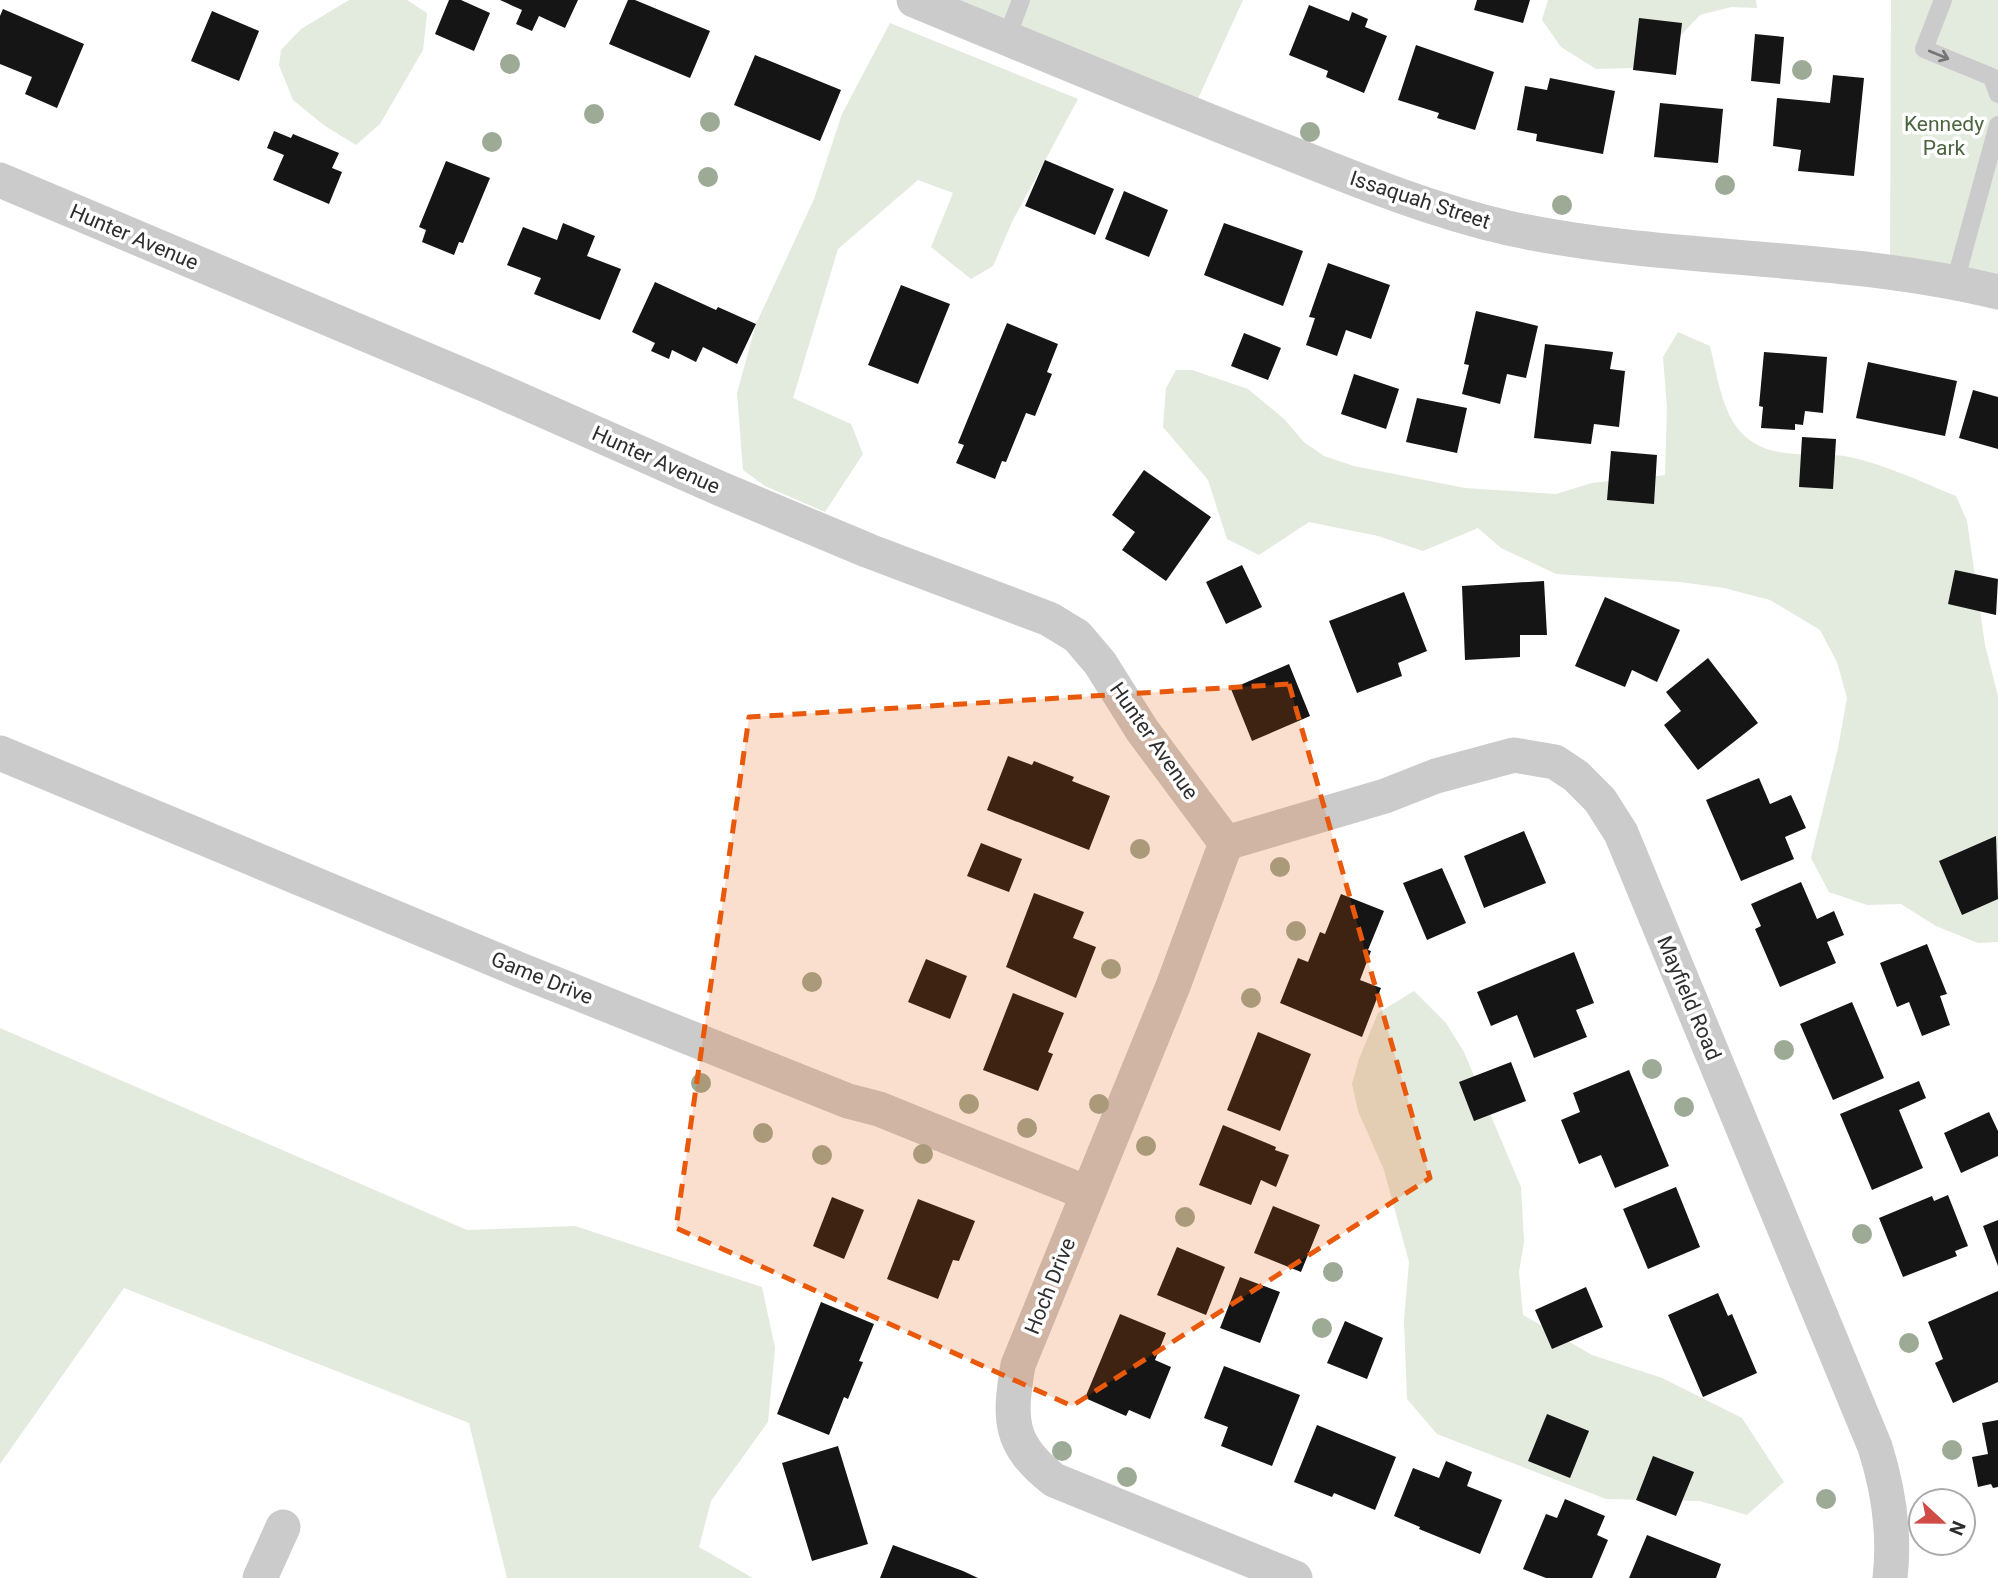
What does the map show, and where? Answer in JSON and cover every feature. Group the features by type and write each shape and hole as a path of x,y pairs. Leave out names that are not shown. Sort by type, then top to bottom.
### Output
{"street":[{"name":"Issaquah Street","path":"914,0 1203,119 1400,197 1461,217 1570,240 1877,272 1955,282 1998,292"},
{"name":"Hunter Avenue","path":"0,180 486,384 820,530 1049,619 1077,636 1100,663 1142,730 1226,843"},
{"name":"Game Drive","path":"0,753 520,970 1087,1193"},
{"name":"Mayfield Road","path":"1226,843 1385,796 1436,776 1514,755 1555,762 1576,776 1600,800 1621,833 1862,1413 1888,1493 1891,1564 1889,1578"},
{"name":"Hoch Drive","path":"1226,843 1173,986 1018,1365 1012,1404 1016,1437 1034,1465 1054,1480 1295,1578"},
{"path":"260,1578 283,1527"}],"lane":[{"path":"1007,37 1021,0"},
{"path":"1943,0 1924,49 1992,77 1998,94"},
{"path":"1955,282 1998,125"}],"highlighted area":[{"path":"1289,684 1430,1178 1072,1406 676,1228 749,717"}],"green space":[{"path":"349,0 407,0 427,13 423,50 380,124 356,145 325,126 293,100 279,65 281,50 301,29"},
{"path":"934,0 1243,0 1191,114"},
{"path":"1548,0 1756,0 1757,8 1731,7 1700,15 1665,52 1632,68 1596,69 1561,47 1542,20"},
{"name":"Kennedy Park","path":"1891,0 1998,0 1998,292 1890,273"},
{"path":"890,23 1078,99 1012,222 993,266 971,279 931,247 953,193 918,180 838,249 793,398 851,424 863,454 825,512 765,486 743,470 737,393 756,324 814,199 842,114"},
{"path":"1678,332 1710,346 1723,400 1738,429 1750,440 1786,453 1863,460 1956,496 1967,521 1985,645 1998,696 1998,942 1978,943 1936,926 1901,904 1867,905 1829,892 1811,858 1838,748 1847,698 1837,662 1820,630 1770,600 1724,588 1680,582 1556,574 1501,548 1478,528 1423,551 1378,536 1309,522 1259,555 1227,539 1208,480 1163,427 1166,388 1176,370 1192,370 1248,389 1284,419 1304,442 1324,456 1354,466 1465,488 1556,494 1592,483 1665,475 1667,407 1663,357"},
{"path":"1414,991 1446,1023 1464,1052 1521,1187 1524,1242 1519,1272 1523,1315 1592,1355 1662,1378 1742,1418 1784,1482 1747,1515 1700,1501 1606,1499 1437,1434 1407,1399 1404,1320 1409,1262 1384,1170 1358,1111 1352,1084 1378,1013"},
{"path":"0,1028 467,1230 575,1226 762,1287 775,1348 768,1422 711,1501 699,1547 753,1578 507,1578 469,1423 124,1288 0,1464"}],"building":[{"path":"449,0 461,0 490,13 474,51 435,34"},
{"path":"500,0 578,0 565,28 539,16 532,31 516,24 522,10"},
{"path":"628,0 635,0 710,31 690,78 609,44"},
{"path":"1477,0 1530,0 1523,23 1474,10"},
{"path":"1309,5 1349,21 1352,12 1368,19 1365,27 1387,36 1364,93 1326,77 1328,71 1289,55"},
{"path":"3,9 84,44 57,108 25,94 32,77 0,64 0,16"},
{"path":"212,11 259,31 239,81 191,61"},
{"path":"1639,18 1682,23 1676,75 1633,70"},
{"path":"1755,34 1784,37 1780,84 1751,81"},
{"path":"1416,45 1494,72 1475,130 1437,118 1439,113 1398,100"},
{"path":"755,55 841,90 820,141 734,105"},
{"path":"1833,75 1864,78 1854,176 1798,171 1801,150 1773,146 1777,98 1830,103"},
{"path":"1550,78 1615,91 1603,154 1536,141 1537,134 1517,130 1525,86 1547,90"},
{"path":"1660,103 1723,109 1718,163 1654,157"},
{"path":"274,131 291,138 293,134 339,153 332,168 342,172 329,204 273,180 284,155 267,148"},
{"path":"1045,160 1114,189 1095,235 1025,206"},
{"path":"446,161 490,178 463,243 459,242 454,255 422,242 426,230 419,227"},
{"path":"1124,191 1168,210 1149,257 1105,239"},
{"path":"563,223 595,236 587,256 621,269 600,320 534,294 541,278 507,265 523,227 557,240"},
{"path":"1224,223 1303,251 1283,306 1204,275"},
{"path":"1328,263 1390,285 1371,339 1346,330 1337,356 1306,345 1315,318 1309,317"},
{"path":"655,282 716,310 718,307 756,324 737,364 703,347 696,362 672,350 669,359 651,351 655,343 632,332"},
{"path":"901,285 950,304 918,384 868,365"},
{"path":"1476,311 1538,326 1526,378 1507,374 1500,404 1462,394 1469,365 1464,364"},
{"path":"1007,323 1058,344 1047,372 1052,374 1035,416 1026,413 1006,462 1002,461 995,479 956,463 964,445 958,443"},
{"path":"1244,333 1281,348 1268,380 1231,366"},
{"path":"1545,344 1613,352 1610,369 1625,371 1619,427 1594,424 1591,444 1534,438"},
{"path":"1764,352 1827,357 1823,413 1805,411 1803,425 1795,424 1795,430 1761,428 1763,407 1759,406"},
{"path":"1868,362 1957,381 1945,436 1856,418"},
{"path":"1354,374 1399,389 1386,429 1341,414"},
{"path":"1973,390 1998,397 1998,449 1959,438"},
{"path":"1417,398 1467,408 1457,453 1406,442"},
{"path":"1802,437 1836,439 1833,489 1799,487"},
{"path":"1611,451 1657,455 1654,504 1607,500"},
{"path":"1144,470 1211,517 1166,581 1122,550 1135,532 1112,515"},
{"path":"1242,565 1262,607 1226,624 1206,582"},
{"path":"1955,570 1998,579 1996,615 1948,604"},
{"path":"1544,581 1547,635 1520,635 1520,657 1465,660 1462,586"},
{"path":"1404,592 1427,651 1398,663 1402,676 1357,693 1329,621"},
{"path":"1605,597 1680,630 1657,682 1632,670 1625,687 1575,666"},
{"path":"1708,658 1758,723 1698,770 1664,725 1681,711 1666,692"},
{"path":"1289,664 1310,716 1252,741 1231,689"},
{"path":"1008,756 1032,765 1034,761 1074,777 1072,781 1110,796 1089,850 987,810"},
{"path":"1759,778 1770,804 1791,795 1806,828 1785,837 1794,859 1741,881 1706,800"},
{"path":"1524,831 1546,883 1484,908 1464,856"},
{"path":"1996,836 1998,899 1962,915 1939,861"},
{"path":"981,843 1022,859 1009,892 967,876"},
{"path":"1442,868 1466,923 1427,940 1403,883"},
{"path":"1801,882 1817,919 1834,911 1844,935 1827,942 1836,963 1780,987 1755,929 1761,926 1751,904"},
{"path":"1034,893 1084,912 1073,938 1096,947 1076,998 1006,967"},
{"path":"1341,894 1384,911 1368,950 1371,951 1360,980 1381,988 1362,1037 1280,1003 1298,958 1308,962 1320,932 1325,934"},
{"path":"1927,944 1947,994 1940,996 1950,1025 1922,1036 1909,1002 1897,1007 1880,963"},
{"path":"1574,952 1594,1003 1576,1010 1587,1037 1534,1058 1517,1015 1491,1026 1477,992"},
{"path":"926,959 967,976 950,1019 908,1002"},
{"path":"1013,993 1064,1013 1048,1052 1053,1054 1038,1091 983,1070"},
{"path":"1852,1002 1884,1078 1833,1100 1800,1024"},
{"path":"1258,1032 1311,1054 1280,1131 1227,1110"},
{"path":"1511,1062 1526,1101 1474,1121 1459,1082"},
{"path":"1629,1070 1669,1166 1615,1188 1601,1155 1579,1164 1561,1120 1580,1112 1573,1093"},
{"path":"1919,1081 1926,1098 1899,1110 1923,1168 1872,1190 1840,1114"},
{"path":"1989,1112 1998,1131 1998,1156 1961,1173 1944,1133"},
{"path":"1223,1125 1289,1155 1276,1187 1261,1180 1251,1205 1199,1185"},
{"path":"1676,1187 1700,1247 1648,1269 1623,1209"},
{"path":"1948,1195 1968,1246 1955,1251 1957,1256 1903,1277 1879,1218 1932,1196 1934,1201"},
{"path":"832,1197 864,1210 844,1259 813,1246"},
{"path":"918,1199 975,1221 959,1261 953,1260 938,1299 887,1279"},
{"path":"1273,1206 1320,1225 1301,1272 1254,1253"},
{"path":"1998,1220 1998,1266 1983,1226"},
{"path":"1177,1247 1225,1267 1206,1315 1157,1295"},
{"path":"1240,1277 1280,1292 1260,1343 1220,1328"},
{"path":"1586,1287 1603,1327 1552,1349 1535,1310"},
{"path":"1998,1291 1998,1382 1953,1403 1935,1363 1943,1359 1928,1322"},
{"path":"1718,1293 1728,1316 1732,1314 1757,1373 1703,1397 1668,1315"},
{"path":"821,1302 874,1324 848,1399 844,1397 829,1435 777,1414"},
{"path":"1120,1314 1166,1333 1155,1360 1171,1367 1150,1419 1129,1410 1126,1416 1085,1398"},
{"path":"1345,1321 1383,1338 1367,1379 1327,1363"},
{"path":"1224,1366 1300,1395 1272,1466 1221,1446 1228,1427 1204,1418"},
{"path":"1547,1414 1589,1431 1570,1478 1528,1461"},
{"path":"1998,1420 1998,1487 1993,1488 1991,1484 1978,1487 1972,1457 1988,1454 1982,1423"},
{"path":"1317,1425 1396,1457 1375,1510 1334,1493 1332,1497 1294,1482"},
{"path":"838,1446 868,1544 812,1561 782,1463"},
{"path":"1653,1456 1694,1472 1676,1516 1636,1500"},
{"path":"1446,1461 1472,1472 1467,1486 1502,1500 1480,1554 1394,1516 1413,1468 1439,1478"},
{"path":"1565,1499 1605,1516 1597,1535 1608,1540 1592,1578 1546,1578 1523,1569 1546,1514 1557,1518"},
{"path":"1647,1535 1721,1564 1716,1578 1629,1578"},
{"path":"893,1545 963,1571 978,1578 880,1578"}]}
